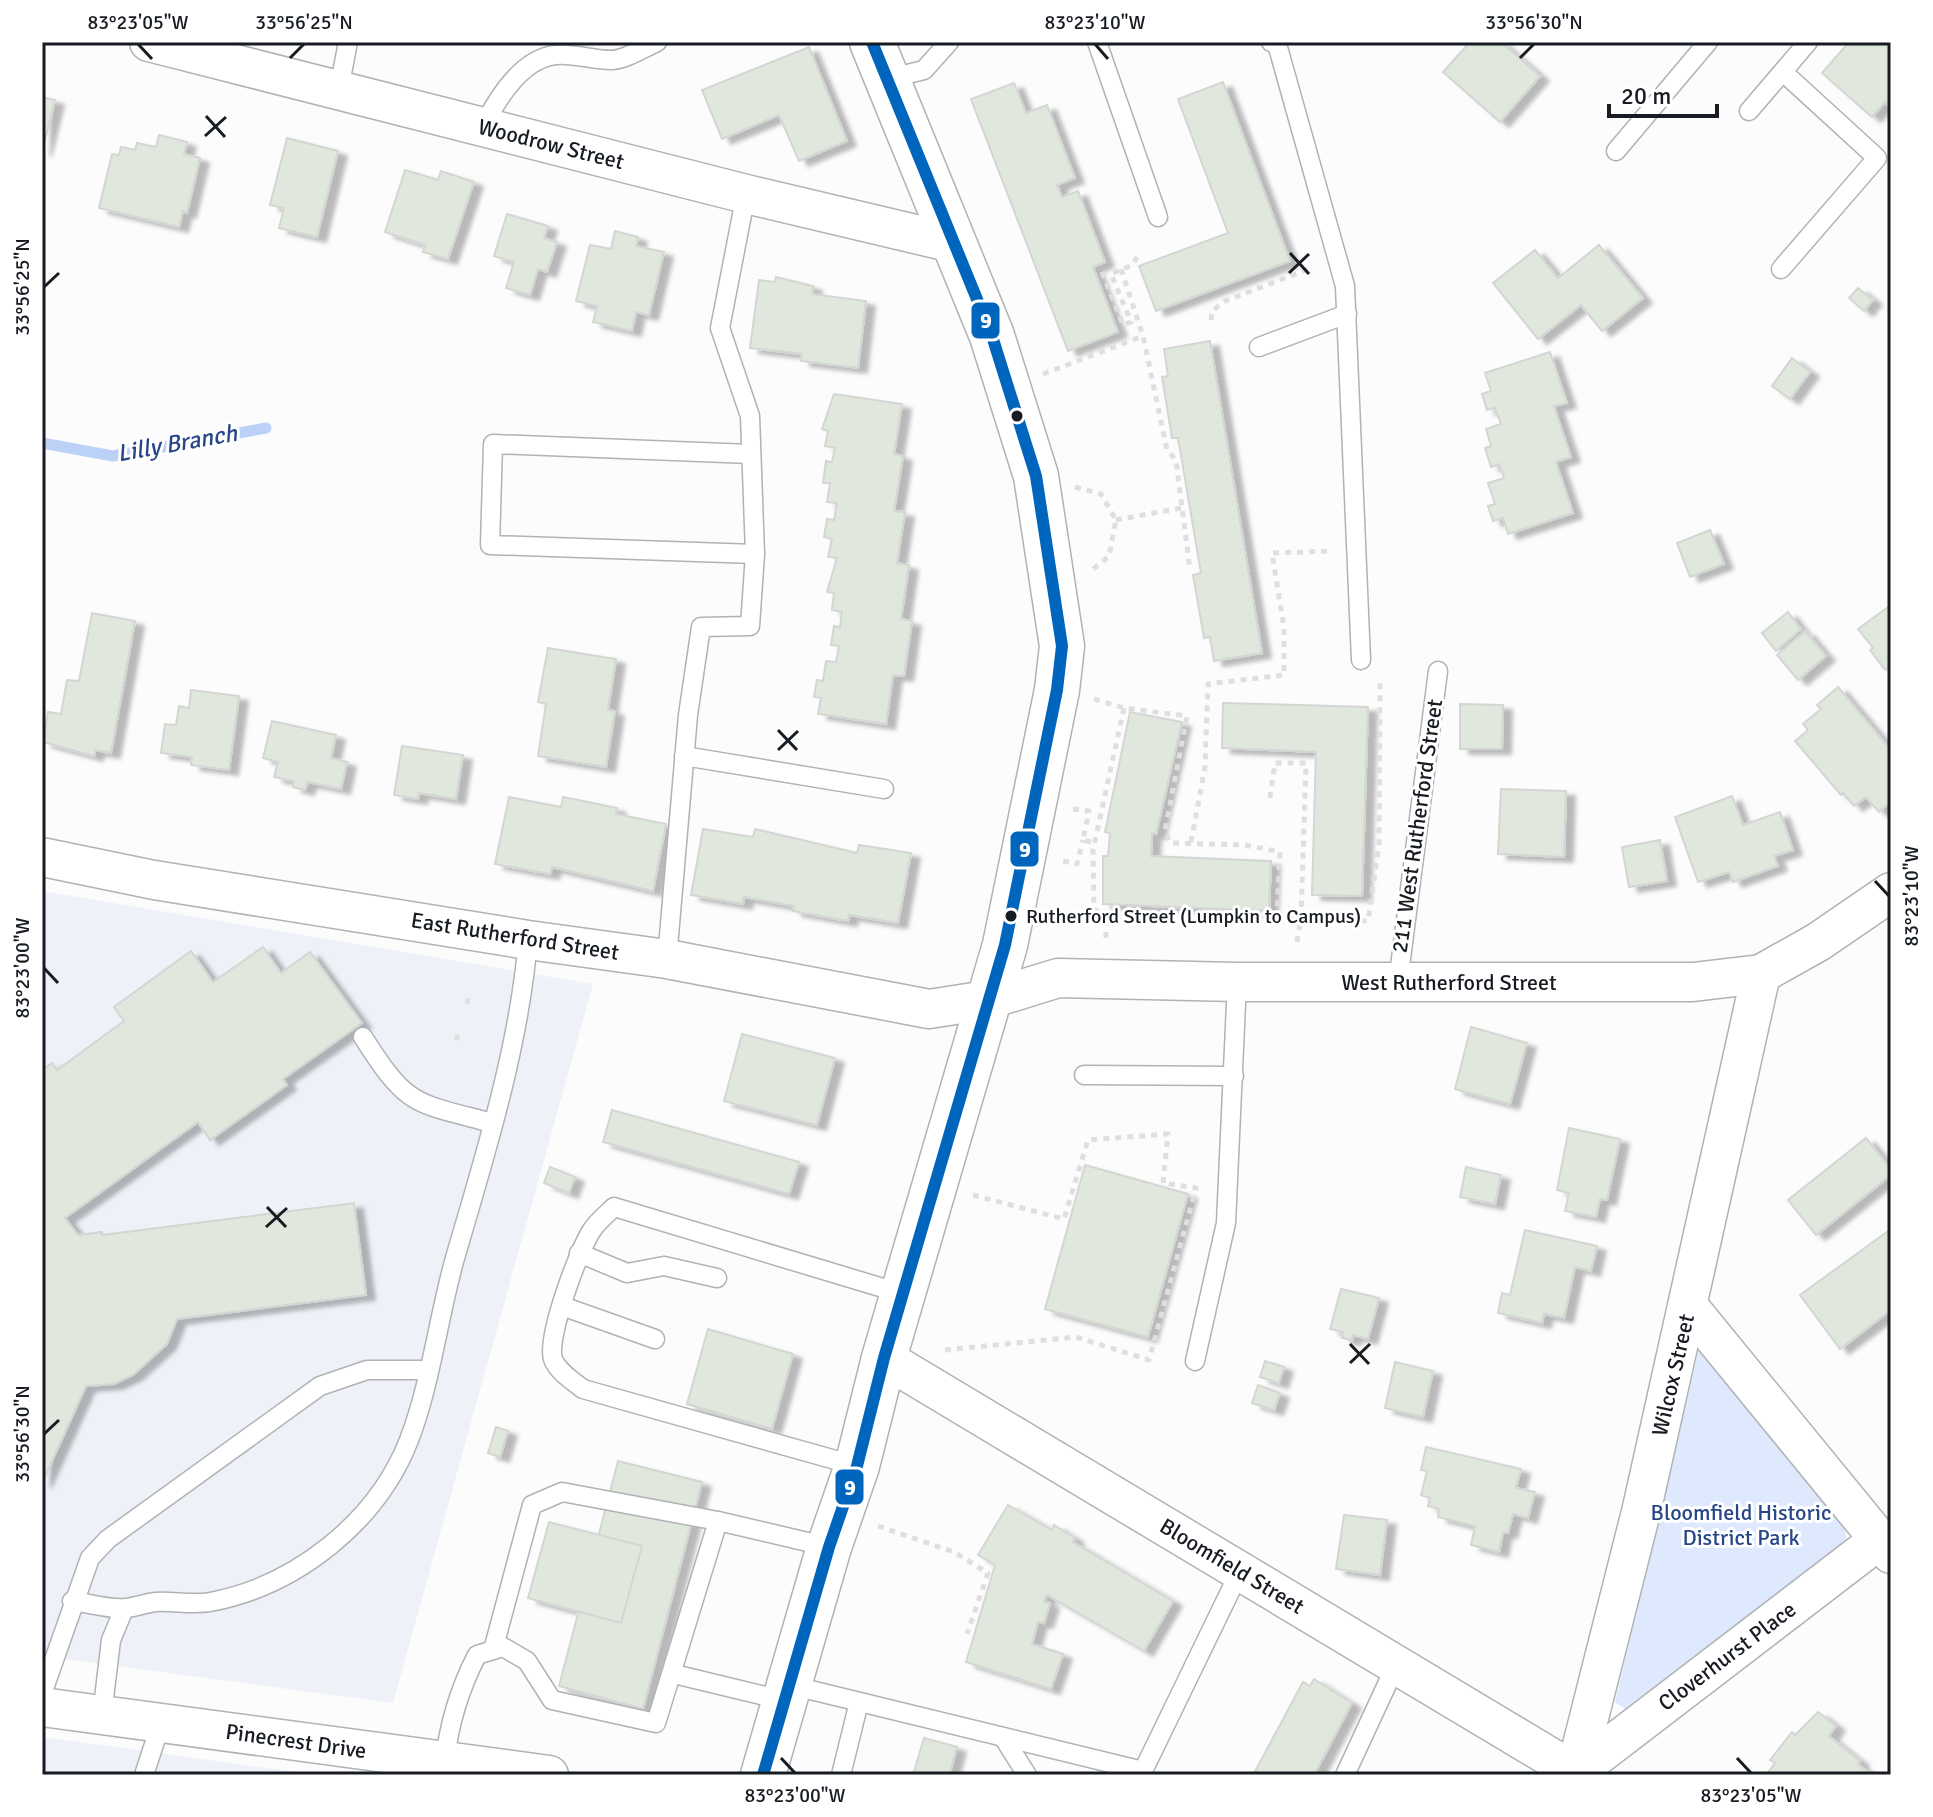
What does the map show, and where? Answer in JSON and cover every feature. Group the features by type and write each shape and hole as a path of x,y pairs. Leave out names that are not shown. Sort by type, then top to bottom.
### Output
{"main road":[{"path":"763,1775 829,1547 857,1466 884,1358 1005,945 1057,690 1062,646 1036,476 992,336 880,61"}],"street":[{"name":"Woodrow Street","path":"149,42 746,194 953,243"},
{"name":"East Rutherford Street","path":"42,857 154,880 667,959 929,1009 987,1000"},
{"name":"West Rutherford Street","path":"987,1000 1058,978 1237,982 1693,982 1761,974 1818,942 1891,892"},
{"name":"Wilcox Street","path":"1578,1774 1689,1307 1761,974"},
{"path":"1689,1307 1885,1547"},
{"name":"Bloomfield Street","path":"884,1358 1578,1774"},
{"name":"Cloverhurst Place","path":"1578,1774 1885,1547"},
{"name":"Pinecrest Drive","path":"42,1707 549,1775"}],"lane":[{"path":"339,89 348,42"},
{"path":"483,127 495,104 519,75 541,59 556,54 614,60 657,42"},
{"path":"880,61 924,70 949,42"},
{"path":"1097,42 1158,217"},
{"path":"1271,42 1277,44 1339,260 1347,314 1361,660"},
{"path":"1616,151 1708,42"},
{"path":"1749,111 1807,42"},
{"path":"1781,269 1877,158 1783,72"},
{"path":"667,959 684,756 701,627 750,626 755,554 750,416 720,328 746,194"},
{"path":"1259,347 1347,314"},
{"path":"751,454 493,444 490,545 755,554"},
{"name":"211 West Rutherford Street","path":"1398,982 1438,671"},
{"path":"684,756 884,789"},
{"path":"72,1601 124,1609 153,1602 208,1602 251,1590 326,1550 357,1522 385,1484 409,1441 512,1047 528,940"},
{"path":"1195,1361 1226,1223 1237,982"},
{"path":"363,1037 389,1078 404,1094 421,1105 492,1123"},
{"path":"1084,1075 1234,1076"},
{"path":"857,1466 583,1389 557,1368 551,1355 562,1306 579,1253 593,1227 614,1207 903,1294"},
{"path":"579,1253 627,1273 664,1266 717,1278"},
{"path":"562,1306 655,1339"},
{"path":"42,1694 72,1601 90,1558 108,1539 320,1386 367,1370 427,1370"},
{"path":"493,1650 532,1505 562,1492 718,1521 829,1547"},
{"path":"445,1761 448,1727 462,1685 477,1655 503,1647 527,1661 552,1700 656,1723 674,1674 718,1521"},
{"path":"674,1674 859,1702 1143,1771 1240,1571"},
{"path":"102,1715 111,1640 124,1609"},
{"path":"1345,1775 1396,1665"},
{"path":"841,1775 859,1702"},
{"path":"144,1775 161,1723"},
{"path":"1003,1737 1027,1775"}],"path":[{"path":"1102,272 1123,325 1131,322 1111,274 1132,265 1138,256"},
{"path":"1211,320 1212,311 1225,301 1339,260"},
{"path":"1121,269 1143,336 1167,450 1176,460 1190,570"},
{"path":"1051,371 1143,336"},
{"path":"1086,488 1101,494 1116,520 1109,556 1092,570"},
{"path":"1116,520 1181,508"},
{"path":"1191,842 1205,767 1208,684 1284,675 1284,628 1272,553 1357,550"},
{"path":"1251,915 1368,921 1379,844 1380,672"},
{"path":"1089,698 1124,708 1187,716 1165,831 1170,843 1245,845 1280,852 1277,914"},
{"path":"1124,708 1095,843 1094,909 1106,917 1171,916"},
{"path":"1270,798 1275,763 1306,763 1301,918 1297,942"},
{"path":"1059,860 1077,864 1089,811 1069,808"},
{"path":"1083,840 1095,843"},
{"path":"1106,917 1106,938"},
{"path":"467,1004 469,994"},
{"path":"456,1040 460,1030"},
{"path":"942,1350 1076,1337 1149,1360 1196,1188 1163,1183 1168,1134 1088,1140 1064,1219 973,1195"},
{"path":"877,1526 954,1552 988,1573 967,1634"}],"shaded area":[{"path":"42,891 593,984 393,1703 42,1656"},
{"path":"42,1737 318,1775 42,1775"}],"green space":[{"name":"Bloomfield Historic District Park","path":"1699,1349 1845,1526 1847,1544 1625,1709 1615,1702"}],"building":[{"path":"1470,42 1501,42 1540,76 1500,122 1443,72"},
{"path":"1849,42 1891,42 1891,108 1885,102 1872,117 1822,73"},
{"path":"809,47 847,141 799,161 779,115 722,139 702,90"},
{"path":"1223,82 1290,261 1156,311 1139,266 1228,233 1178,99"},
{"path":"1014,83 1026,113 1047,105 1075,178 1057,185 1062,197 1078,191 1105,262 1093,267 1118,332 1068,351 971,99"},
{"path":"42,97 55,100 42,152"},
{"path":"159,135 187,142 184,154 200,158 187,213 183,211 179,227 99,208 112,154 119,155 121,147 135,150 137,143 156,147"},
{"path":"287,138 338,151 317,237 279,228 284,208 270,205"},
{"path":"405,170 438,180 441,171 474,182 448,259 423,252 425,245 385,232"},
{"path":"507,214 548,226 544,238 557,242 547,272 538,269 530,295 506,288 514,262 494,256"},
{"path":"615,231 638,237 636,246 664,252 649,315 636,312 632,331 593,322 597,306 576,301 590,245 611,249"},
{"path":"1599,245 1643,298 1602,331 1581,305 1538,339 1493,283 1535,250 1558,278"},
{"path":"776,277 813,286 812,294 866,301 858,368 801,361 802,354 750,348 759,280 775,282"},
{"path":"1858,288 1873,300 1864,311 1849,298"},
{"path":"1210,341 1262,653 1214,661 1210,637 1204,638 1193,575 1201,573 1178,438 1172,438 1162,377 1168,376 1164,349"},
{"path":"1550,352 1567,403 1554,406 1571,457 1556,462 1573,513 1508,534 1503,518 1493,521 1488,506 1495,504 1488,483 1504,478 1499,464 1491,467 1485,448 1491,446 1486,429 1501,424 1495,408 1487,410 1482,394 1491,391 1485,373"},
{"path":"1792,358 1810,372 1790,399 1772,386"},
{"path":"834,394 902,404 894,454 903,456 894,511 905,512 897,563 909,565 901,619 912,621 904,676 893,675 886,724 818,714 821,698 814,697 817,680 823,681 826,661 836,662 839,646 831,645 834,626 840,627 842,612 832,610 834,593 827,592 837,558 828,557 832,539 824,537 827,519 834,520 837,503 827,502 830,483 823,483 826,461 832,462 835,448 825,446 828,431 822,429"},
{"path":"1710,530 1724,564 1690,577 1677,543"},
{"path":"1891,605 1891,672 1888,668 1885,670 1858,629"},
{"path":"1788,612 1801,629 1776,651 1762,633"},
{"path":"92,613 135,621 111,753 95,750 94,756 43,742 48,712 61,714 67,680 79,681"},
{"path":"1805,631 1826,656 1798,680 1777,655"},
{"path":"548,648 616,659 608,710 615,711 606,767 538,756 546,704 538,702"},
{"path":"1838,687 1891,750 1891,801 1879,812 1866,797 1854,806 1795,741 1808,730 1803,724 1821,709 1817,705"},
{"path":"191,690 239,696 229,770 191,765 192,757 161,753 165,724 176,725 179,706 189,708"},
{"path":"1223,703 1368,707 1362,896 1312,895 1316,752 1222,748"},
{"path":"1460,704 1503,705 1502,749 1460,749"},
{"path":"1130,712 1182,722 1156,834 1152,833 1151,856 1271,861 1269,911 1103,904 1103,856 1108,856 1110,833 1105,832"},
{"path":"272,721 336,735 331,758 347,762 341,789 308,782 305,790 293,787 294,781 274,777 278,762 263,758"},
{"path":"402,746 463,755 456,799 419,793 418,799 394,795"},
{"path":"1501,789 1566,791 1564,857 1498,854"},
{"path":"1732,796 1743,825 1780,812 1793,850 1774,856 1778,866 1733,882 1729,872 1698,882 1675,817"},
{"path":"509,797 561,807 563,797 617,808 616,814 666,824 653,891 552,867 550,874 495,864"},
{"path":"703,829 753,837 755,829 857,853 859,845 911,853 898,923 849,915 848,921 793,911 794,906 744,897 743,904 691,895"},
{"path":"1660,840 1667,881 1629,887 1622,847"},
{"path":"263,947 281,973 310,952 362,1023 283,1079 287,1085 210,1140 198,1122 65,1218 78,1235 102,1232 102,1235 354,1203 366,1295 177,1319 167,1344 133,1375 114,1384 86,1386 42,1483 42,1070 52,1063 57,1070 124,1021 114,1007 191,951 213,982"},
{"path":"1471,1027 1527,1043 1510,1104 1455,1089"},
{"path":"742,1034 835,1058 817,1125 724,1101"},
{"path":"612,1110 799,1162 789,1194 603,1142"},
{"path":"1569,1128 1620,1139 1607,1200 1600,1199 1596,1217 1565,1211 1569,1193 1557,1190"},
{"path":"1866,1138 1891,1169 1891,1175 1816,1235 1788,1200"},
{"path":"1085,1165 1188,1194 1148,1337 1045,1309"},
{"path":"550,1167 575,1177 569,1193 544,1183"},
{"path":"1466,1167 1501,1175 1495,1204 1460,1197"},
{"path":"1891,1229 1891,1310 1840,1349 1800,1295"},
{"path":"1525,1230 1597,1246 1591,1271 1575,1267 1564,1318 1544,1314 1542,1323 1498,1313 1502,1293 1510,1295"},
{"path":"1341,1289 1379,1298 1368,1339 1353,1335 1352,1340 1342,1338 1343,1332 1330,1329"},
{"path":"708,1329 793,1354 772,1429 687,1404"},
{"path":"1265,1361 1284,1367 1279,1383 1260,1377"},
{"path":"1395,1362 1433,1371 1423,1417 1385,1408"},
{"path":"1258,1385 1280,1393 1274,1410 1252,1403"},
{"path":"496,1427 508,1431 500,1457 488,1453"},
{"path":"1426,1447 1521,1469 1516,1488 1535,1492 1528,1518 1513,1514 1508,1533 1503,1532 1499,1552 1471,1545 1475,1526 1438,1517 1439,1509 1428,1506 1430,1498 1421,1495 1427,1471 1421,1470"},
{"path":"618,1461 702,1482 643,1709 559,1686"},
{"path":"1008,1505 1052,1530 1054,1525 1075,1538 1073,1542 1173,1601 1144,1651 1047,1595 1044,1602 1050,1603 1044,1623 1038,1622 1032,1644 1063,1654 1051,1689 966,1662 995,1565 978,1555"},
{"path":"1344,1515 1387,1520 1380,1575 1336,1569"},
{"path":"549,1522 642,1546 621,1623 528,1598"},
{"path":"1314,1679 1352,1703 1314,1775 1253,1775 1303,1682 1310,1686"},
{"path":"1818,1712 1836,1726 1829,1736 1872,1775 1766,1775 1775,1763 1770,1760 1792,1732 1795,1735"},
{"path":"924,1738 957,1747 950,1773 957,1775 913,1775"}],"waterway":[{"name":"Lilly Branch","path":"42,443 113,456 266,428"}],"transit line":[{"name":"9","path":"763,1775 829,1547 857,1466 884,1358 1005,945 1057,690 1062,646 1036,476 992,336 872,42"}],"place":[{"name":"Rutherford Street (Lumpkin to Campus)","path":"1011,916"}]}
